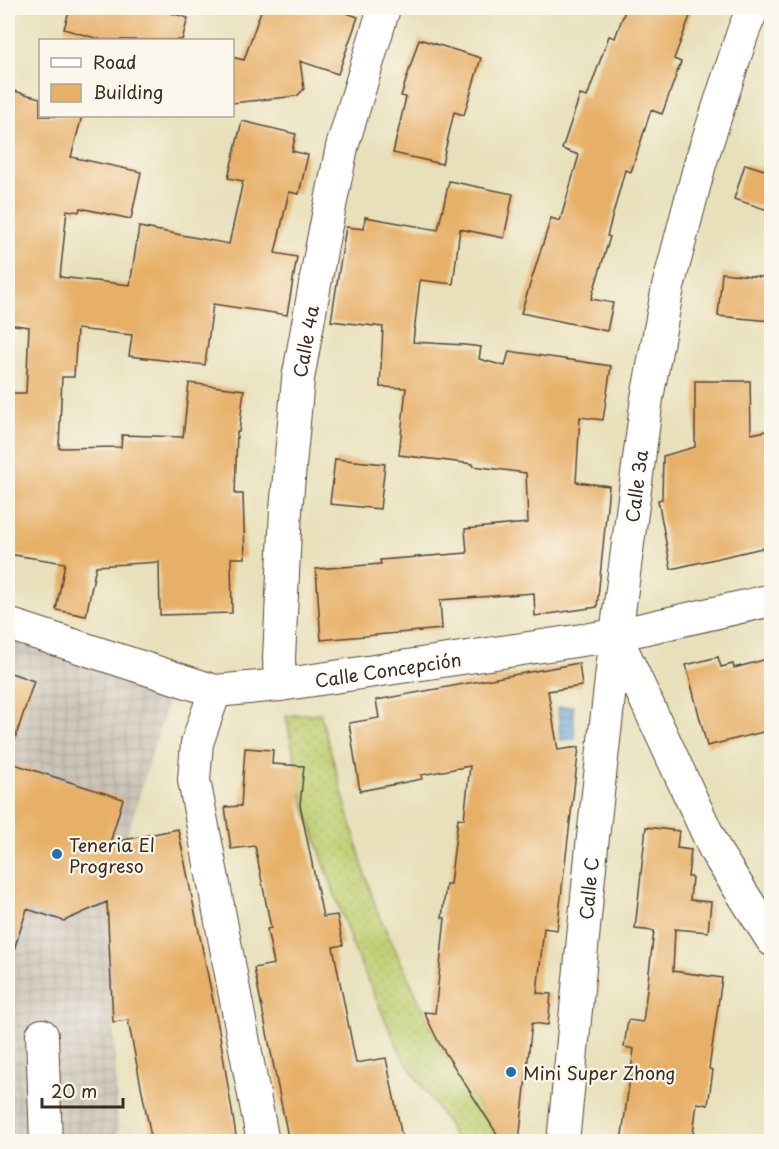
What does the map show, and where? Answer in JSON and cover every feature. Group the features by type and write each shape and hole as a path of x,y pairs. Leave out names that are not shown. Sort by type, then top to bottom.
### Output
{"street":[{"name":"Calle 4a","path":"280,685 279,658 286,510 298,379 342,147 384,8"},
{"name":"Calle 3a","path":"616,635 647,398 668,287 700,164 753,8"},
{"name":"Calle Concepción","path":"8,624 215,691 280,685 616,635 771,600"},
{"path":"616,635 716,852 771,940"},
{"name":"Calle C","path":"563,1142 616,635"},
{"path":"215,691 197,743 194,780 263,1142"},
{"path":"42,1035 46,1142"}],"shaded area":[{"path":"8,640 171,691 107,902 119,1141 8,1141"}],"green space":[{"path":"320,713 377,911 440,1045 502,1141 456,1141 447,1123 401,1055 353,947 304,805 286,716"}],"water":[{"path":"573,706 575,739 560,740 558,707"}],"building":[{"path":"70,8 154,8 188,18 182,39 99,39 64,29"},
{"path":"262,8 332,8 358,17 338,74 300,61 304,89 297,96 234,103 234,58 244,60"},
{"path":"626,8 693,8 674,59 681,62 662,114 651,110 631,172 625,170 607,236 610,237 591,299 613,303 607,331 521,313 551,218 560,221 579,155 562,149 580,95 587,97 609,36 615,38"},
{"path":"419,39 481,58 464,115 454,112 442,164 393,153 406,97 401,96"},
{"path":"14,91 39,98 39,117 82,117 71,157 141,172 131,219 80,208 79,212 67,210 60,277 130,285 139,227 229,244 243,181 228,178 242,121 296,134 292,151 308,155 299,194 289,192 275,253 297,257 287,315 213,304 205,365 129,356 132,335 77,329 74,377 62,377 59,448 121,447 122,435 183,437 189,383 244,390 239,432 237,432 235,494 243,494 245,558 231,558 232,613 160,615 159,562 96,566 86,616 56,610 65,563 8,554 8,393 26,393 29,327 8,324 8,187 15,139 8,137 8,118"},
{"path":"745,164 771,172 771,211 734,199"},
{"path":"449,181 513,194 504,238 460,229 453,284 420,280 413,342 481,347 479,359 505,366 509,351 611,366 603,420 580,417 576,482 609,486 597,607 535,616 534,593 440,600 442,629 321,640 316,569 381,564 380,560 467,553 465,529 528,523 526,473 399,455 406,388 380,387 383,327 331,321 346,227 364,229 365,217 438,230"},
{"path":"722,273 771,278 771,321 718,316"},
{"path":"695,381 750,381 751,434 771,430 771,546 671,569 658,500 662,499 663,456 695,447"},
{"path":"335,459 385,464 380,509 330,504"},
{"path":"718,657 721,667 733,664 734,668 771,658 771,730 707,746 686,665"},
{"path":"579,663 582,686 548,691 558,750 579,747 557,930 544,928 537,993 551,994 548,1025 532,1023 519,1142 502,1142 439,1043 424,1012 435,1013 445,918 442,918 446,884 450,884 458,818 464,819 470,766 421,775 422,779 360,791 349,723 379,718 376,700"},
{"path":"8,672 34,681 12,748 8,747"},
{"path":"245,748 273,750 272,764 304,766 300,805 323,917 337,915 343,945 333,947 356,1063 386,1058 403,1142 289,1142 254,968 274,964 267,929 271,928 255,846 231,849 225,807 241,806"},
{"path":"8,762 123,799 110,843 178,829 219,1030 237,1142 152,1142 128,1020 113,1022 107,902 64,921 27,909 12,956 8,955"},
{"path":"646,827 679,831 677,848 691,850 688,877 692,877 690,900 711,902 708,932 675,929 673,971 722,978 709,1069 713,1070 708,1105 697,1103 692,1142 621,1142 634,1049 624,1047 628,1020 643,1022 654,931 635,929"}],"place":[{"name":"Teneria El Progreso","path":"57,854"},
{"name":"Mini Super Zhong","path":"511,1072"}]}
